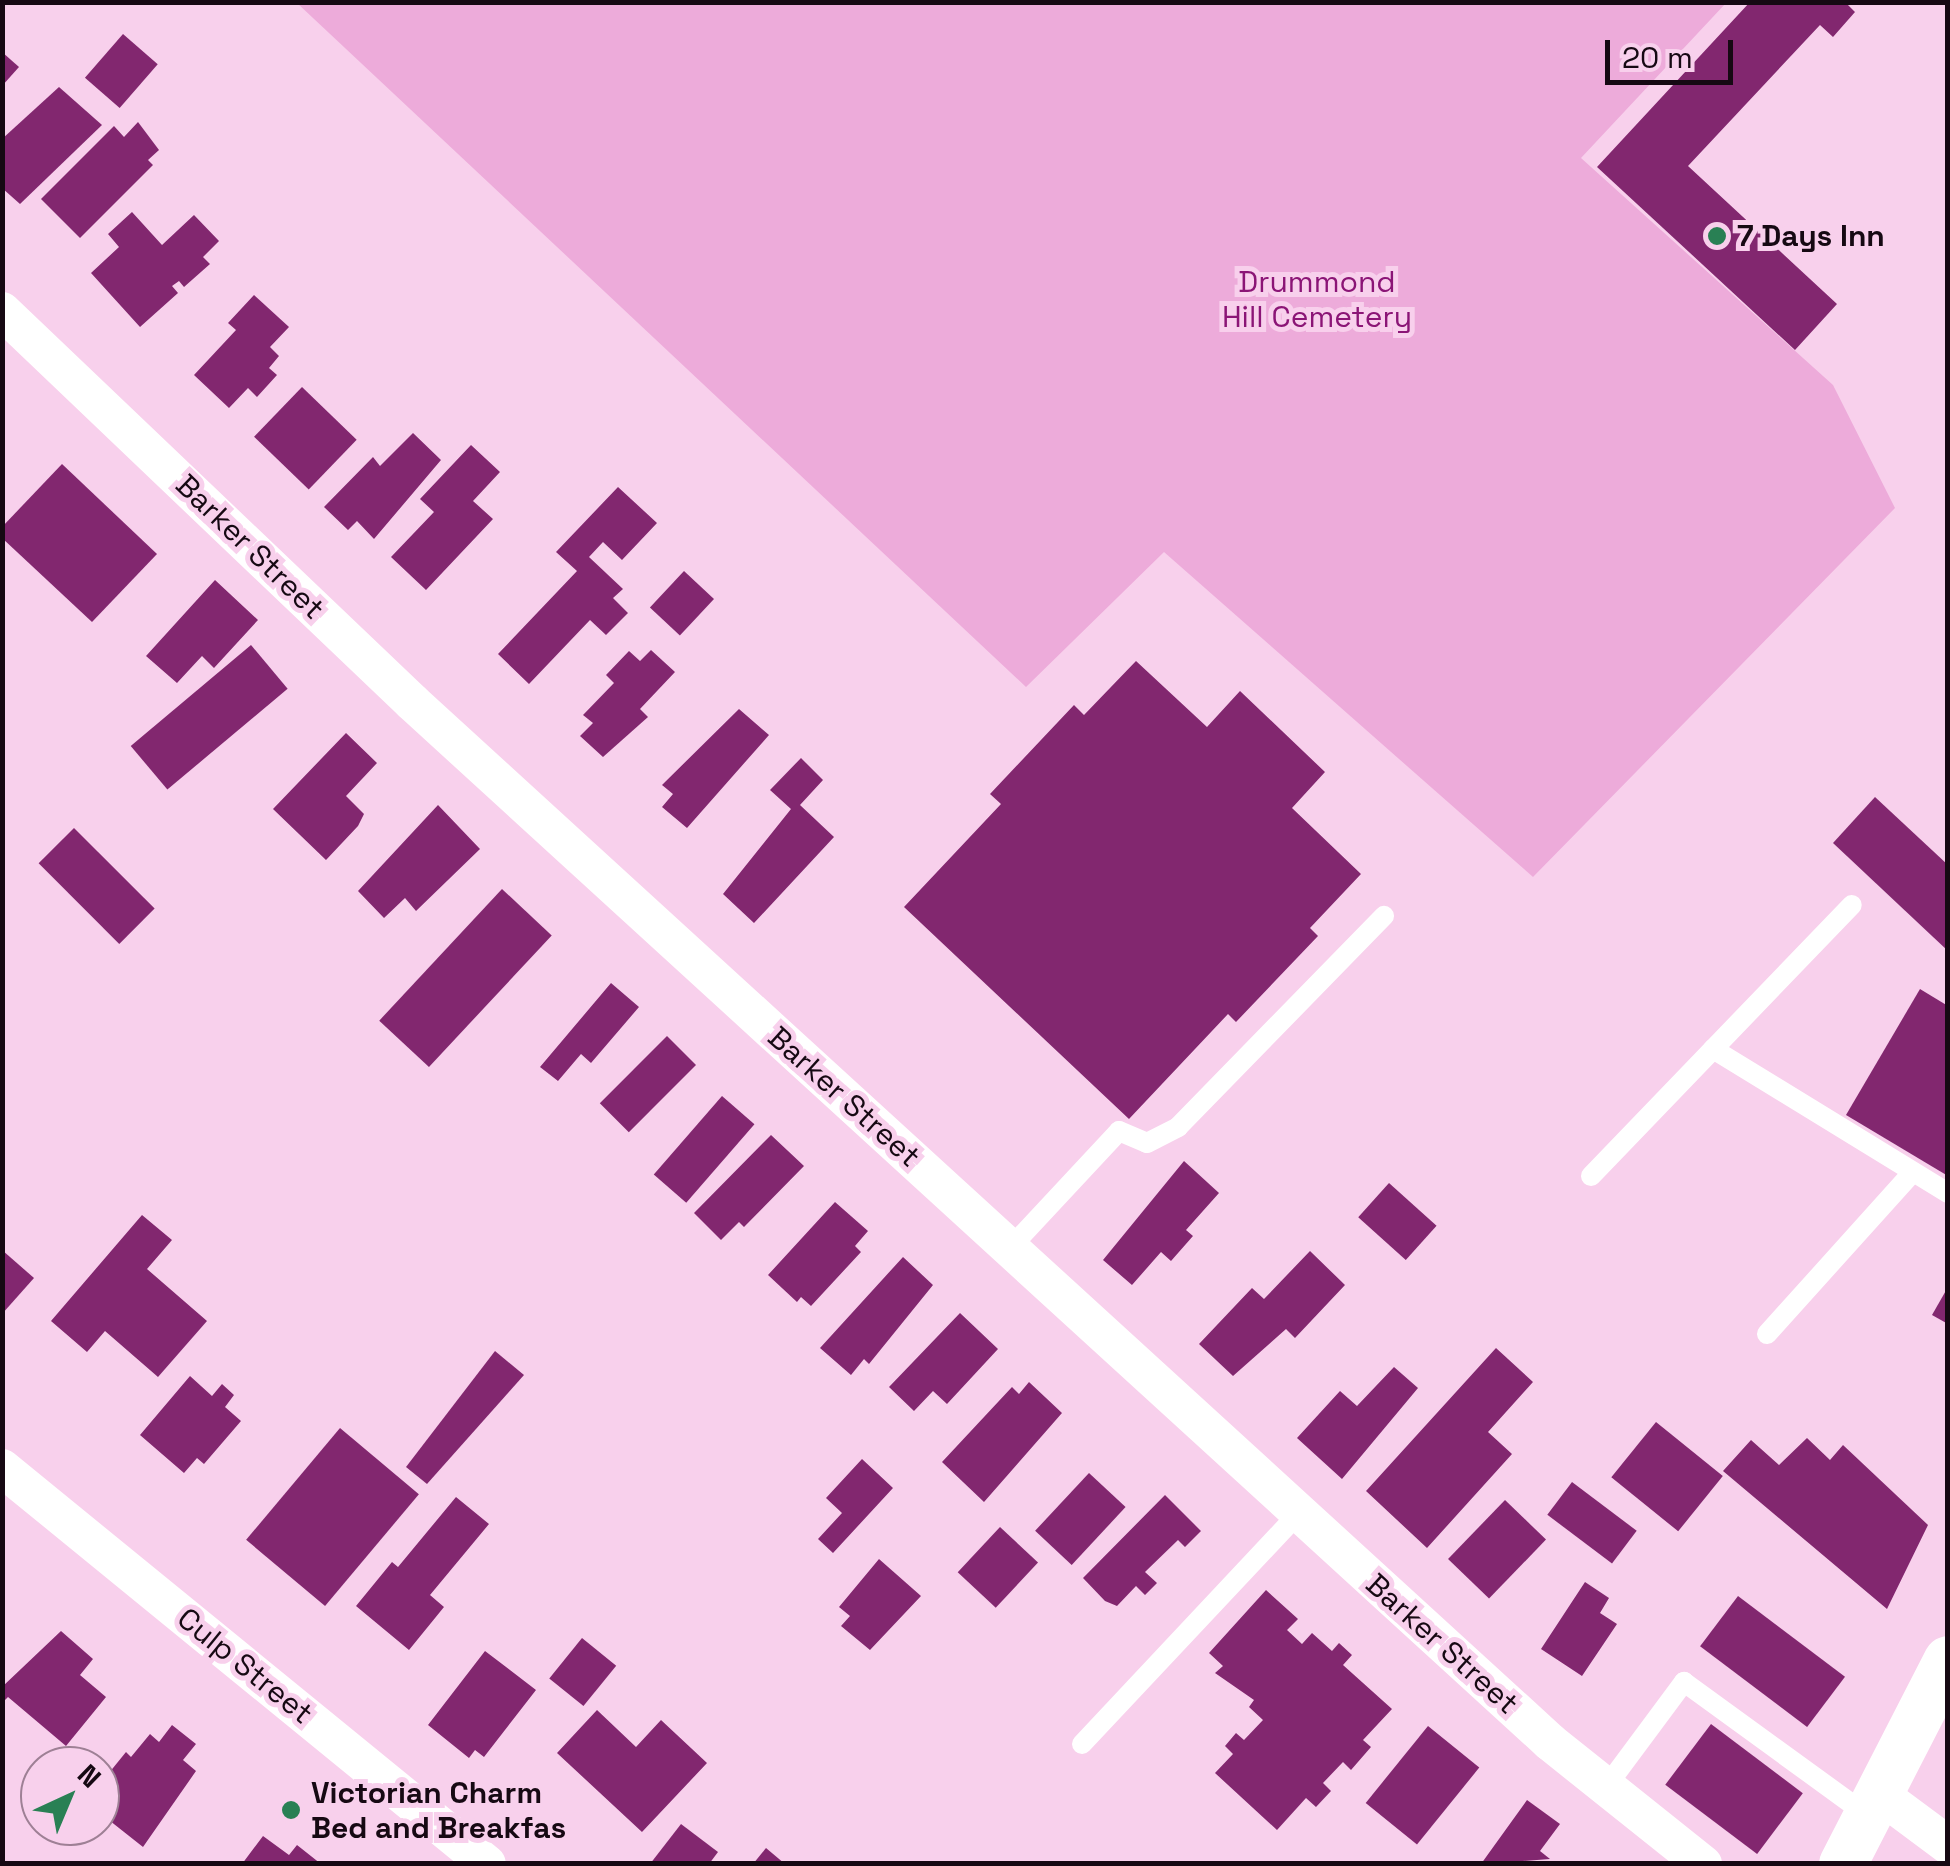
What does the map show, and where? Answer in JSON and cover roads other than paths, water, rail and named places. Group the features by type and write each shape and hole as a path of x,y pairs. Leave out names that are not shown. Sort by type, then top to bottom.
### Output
{"street":[{"name":"Barker Street","path":"2,311 412,702 1299,1513 1606,1787 1703,1864"},
{"name":"Culp Street","path":"2,1468 487,1864"},
{"path":"1843,1864 1948,1660"},
{"path":"1872,1804 1948,1846"}],"lane":[{"path":"1591,1176 1852,905"},
{"path":"1010,1248 1119,1132 1147,1143 1178,1127 1384,916"},
{"path":"1713,1049 1948,1192"},
{"path":"1768,1334 1914,1172"},
{"path":"1082,1744 1299,1513"},
{"path":"1606,1787 1684,1682 1872,1804"}],"place":[{"name":"7 Days Inn","path":"1717,236"},
{"name":"Victorian Charm Bed and Breakfas","path":"291,1810"}],"park label":[{"name":"Drummond Hill Cemetery","path":"1317,299"}]}
